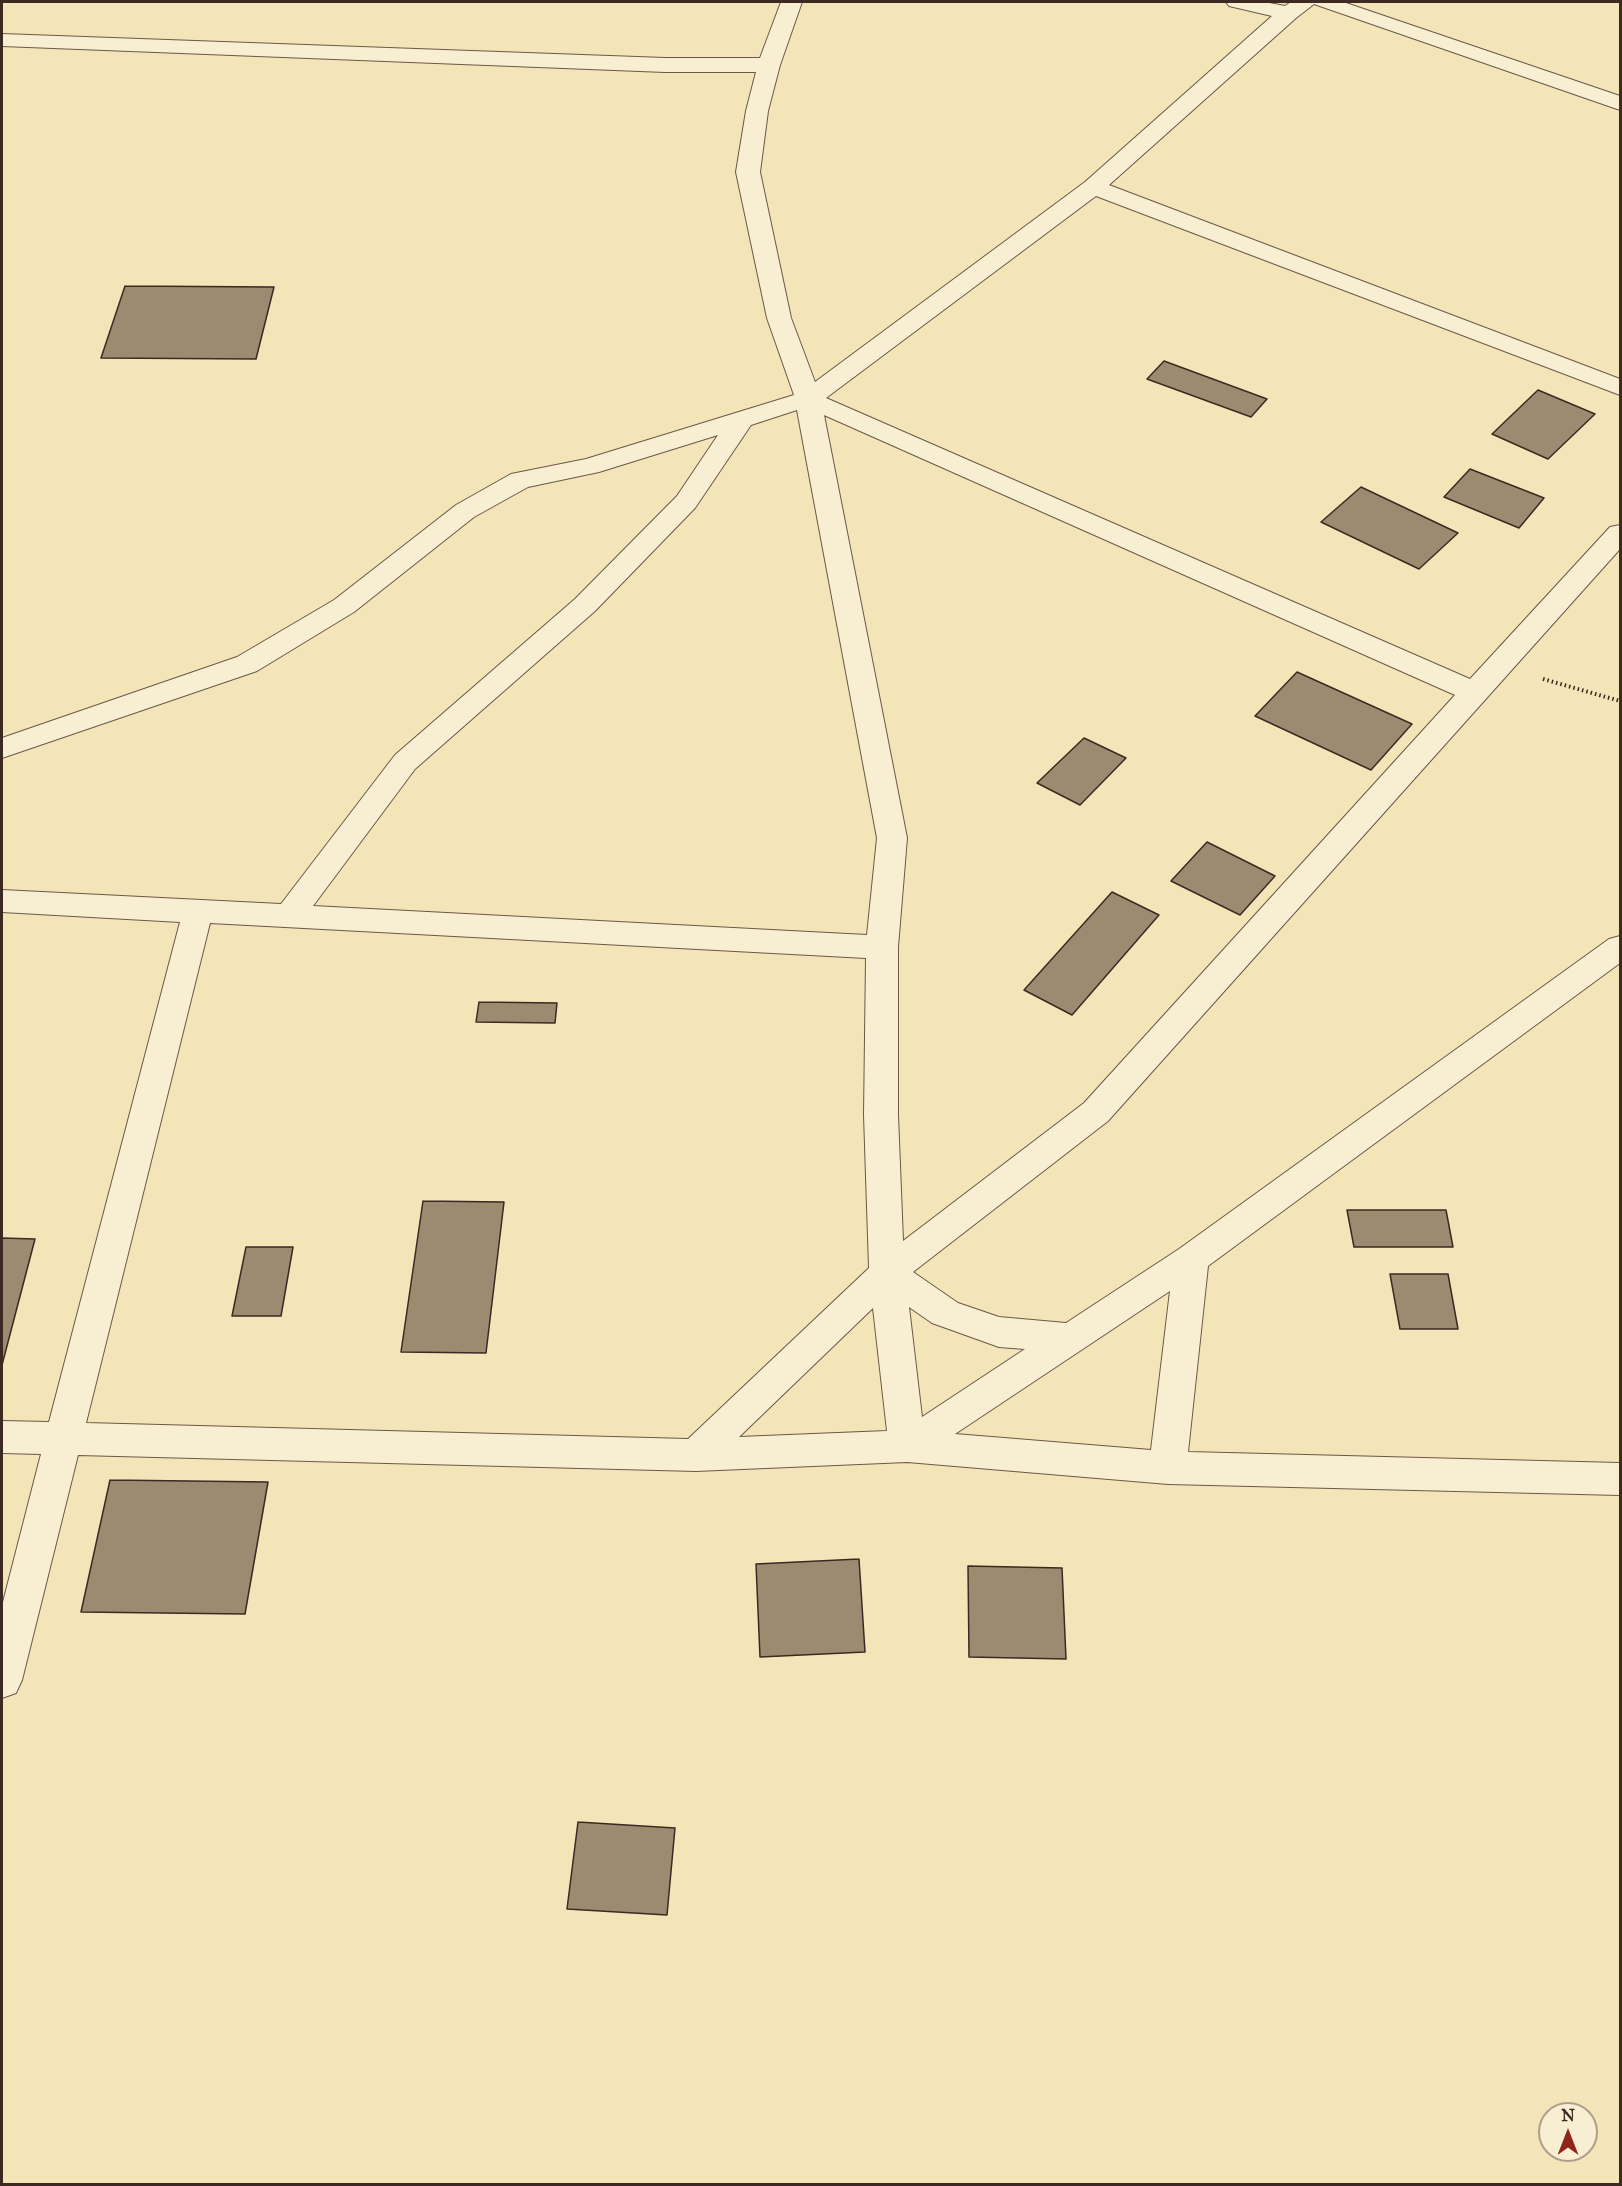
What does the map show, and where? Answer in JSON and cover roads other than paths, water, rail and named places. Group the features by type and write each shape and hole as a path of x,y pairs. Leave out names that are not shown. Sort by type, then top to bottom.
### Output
{"street":[{"path":"791,2 769,64 757,111 748,172 779,318 808,399 892,838 882,947 880,1115 887,1273 907,1446"},
{"path":"1236,2 1297,7"},
{"path":"1324,2 1620,103"},
{"path":"2,748 247,664 344,606 465,512 520,480 590,466 808,399 1093,187 1297,7"},
{"path":"2,40 665,65 769,64"},
{"path":"1093,187 1620,388"},
{"path":"808,399 1474,692"},
{"path":"288,917 405,762 585,605 686,502 742,419"},
{"path":"696,1455 887,1273 1096,1112 1620,533"},
{"path":"2,901 882,947"},
{"path":"2,1680 198,911"},
{"path":"907,1446 1191,1258 1620,947"},
{"path":"1168,1467 1191,1258"},
{"path":"887,1273 945,1313 999,1332 1070,1338"},
{"path":"2,1437 696,1455 907,1446 1168,1467 1620,1479"}]}
